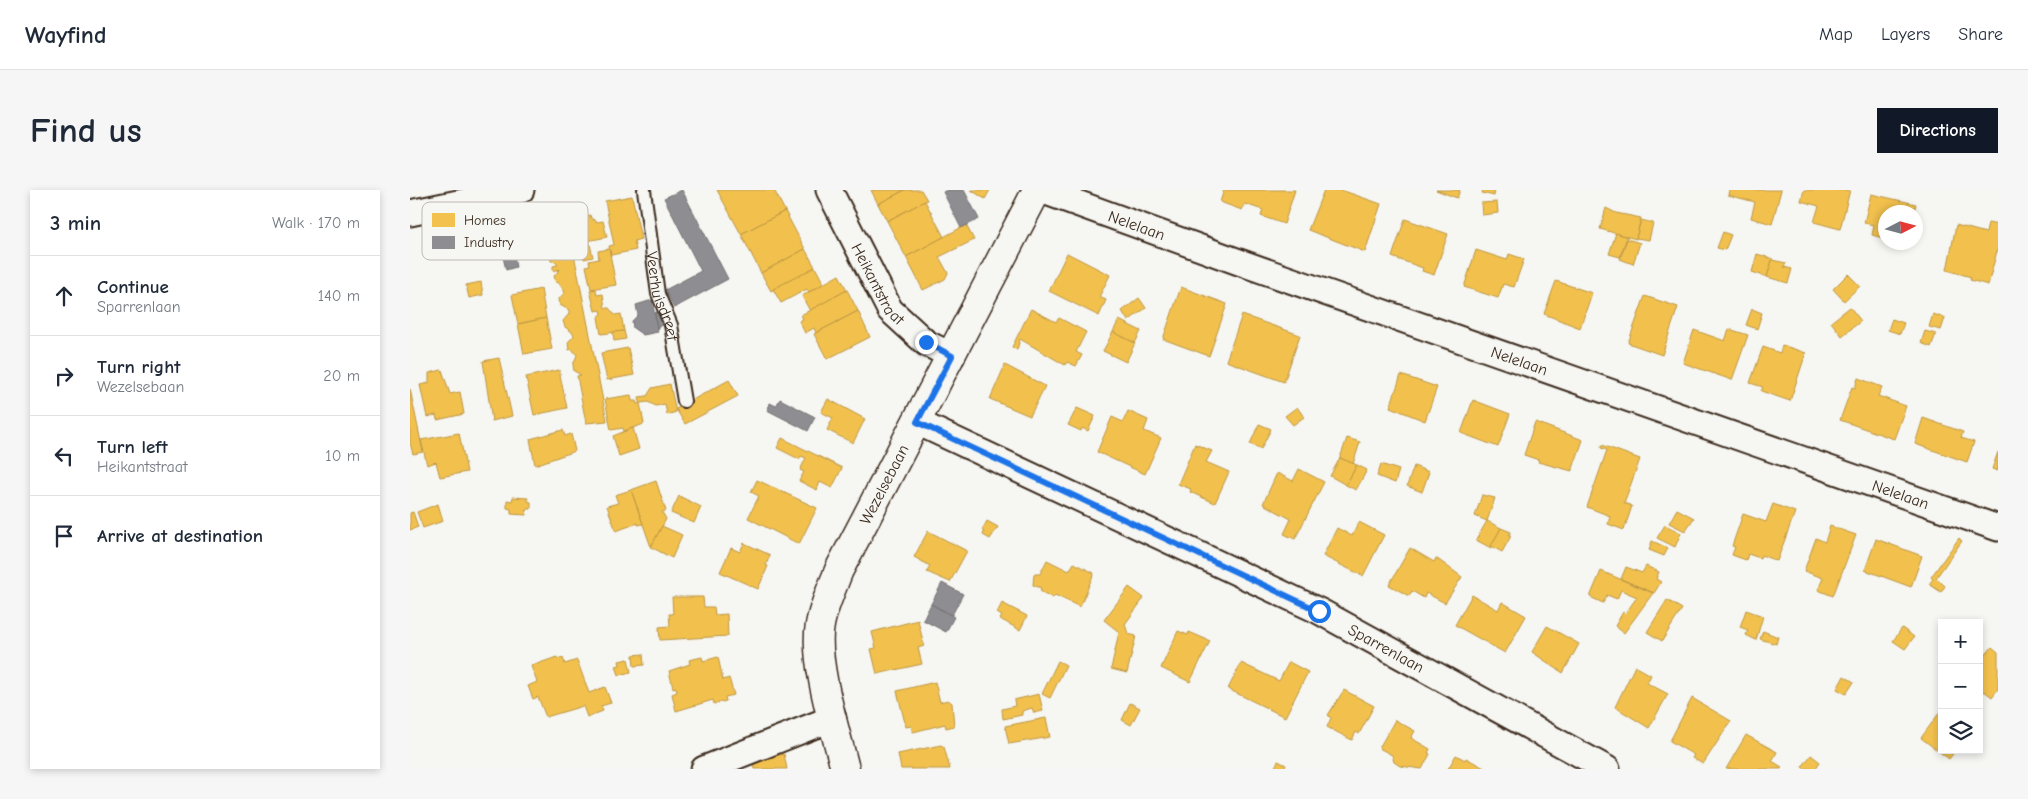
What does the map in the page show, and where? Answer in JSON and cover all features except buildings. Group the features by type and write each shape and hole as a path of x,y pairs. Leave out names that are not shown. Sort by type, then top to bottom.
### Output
{"street":[{"path":"463,202 521,190"},
{"name":"Heikantstraat","path":"828,190 890,310 926,342 952,356"},
{"name":"Wezelsebaan","path":"845,769 821,668 819,626 839,570 1037,190"},
{"name":"Nelelaan","path":"1041,190 1257,268 1998,528"},
{"name":"Sparrenlaan","path":"917,422 1319,611 1607,769"},
{"path":"704,769 833,718"}],"lane":[{"name":"Veerhuisdreef","path":"644,190 658,294 670,325 684,401"}],"route":[{"path":"926,342 952,356 917,422 1319,611"}]}
